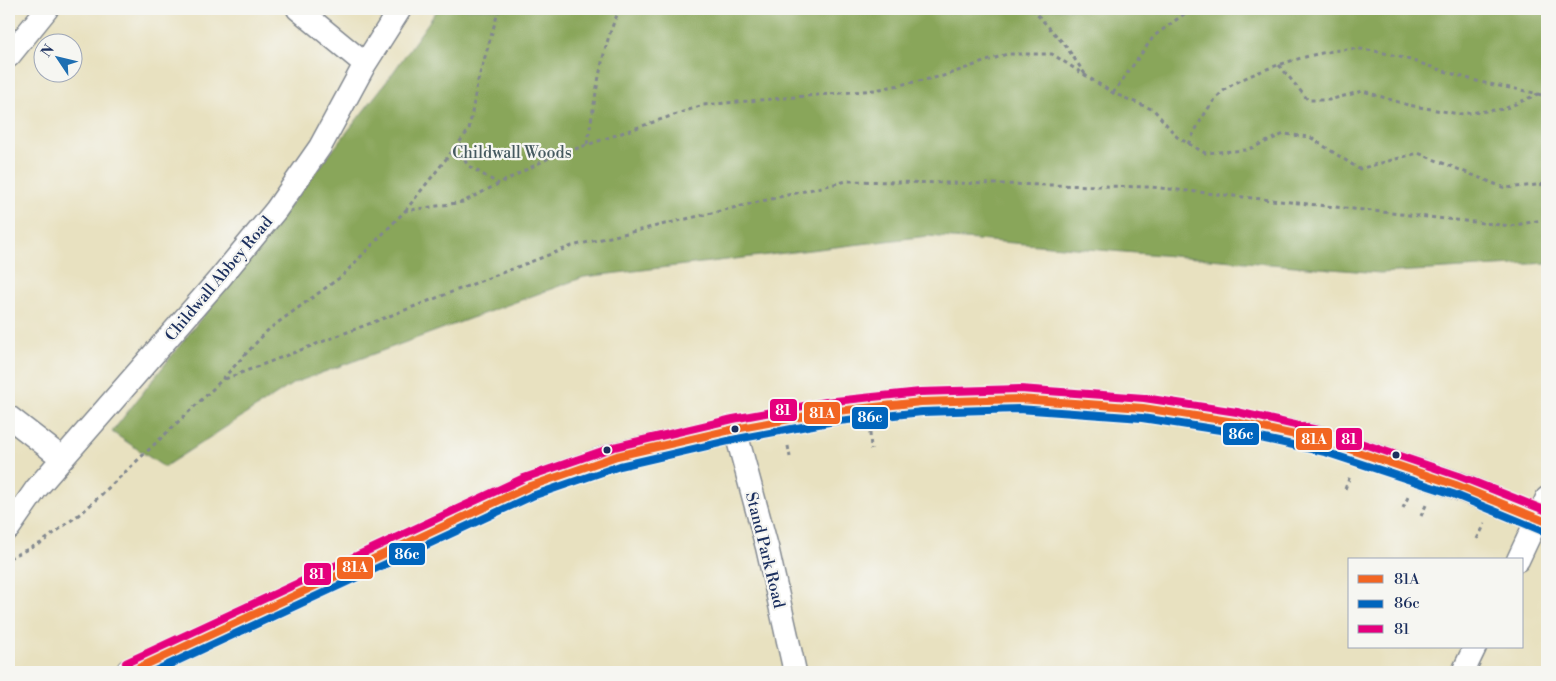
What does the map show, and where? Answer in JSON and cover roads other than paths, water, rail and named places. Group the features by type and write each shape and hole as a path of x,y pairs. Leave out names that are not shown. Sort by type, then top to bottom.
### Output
{"street":[{"path":"9,56 47,9"},
{"path":"298,9 364,64"},
{"name":"Childwall Abbey Road","path":"9,528 36,489 62,458 220,278 276,210 320,146 364,64 400,9"},
{"path":"130,672 528,487 617,456 735,428 828,412 921,402 1020,399 1142,408 1236,422 1328,442 1544,512 1519,558"},
{"path":"9,417 62,458"},
{"name":"Stand Park Road","path":"735,428 766,547 793,672"},
{"path":"1462,672 1474,648"}],"park label":[{"name":"Childwall Woods","path":"512,152"}]}
